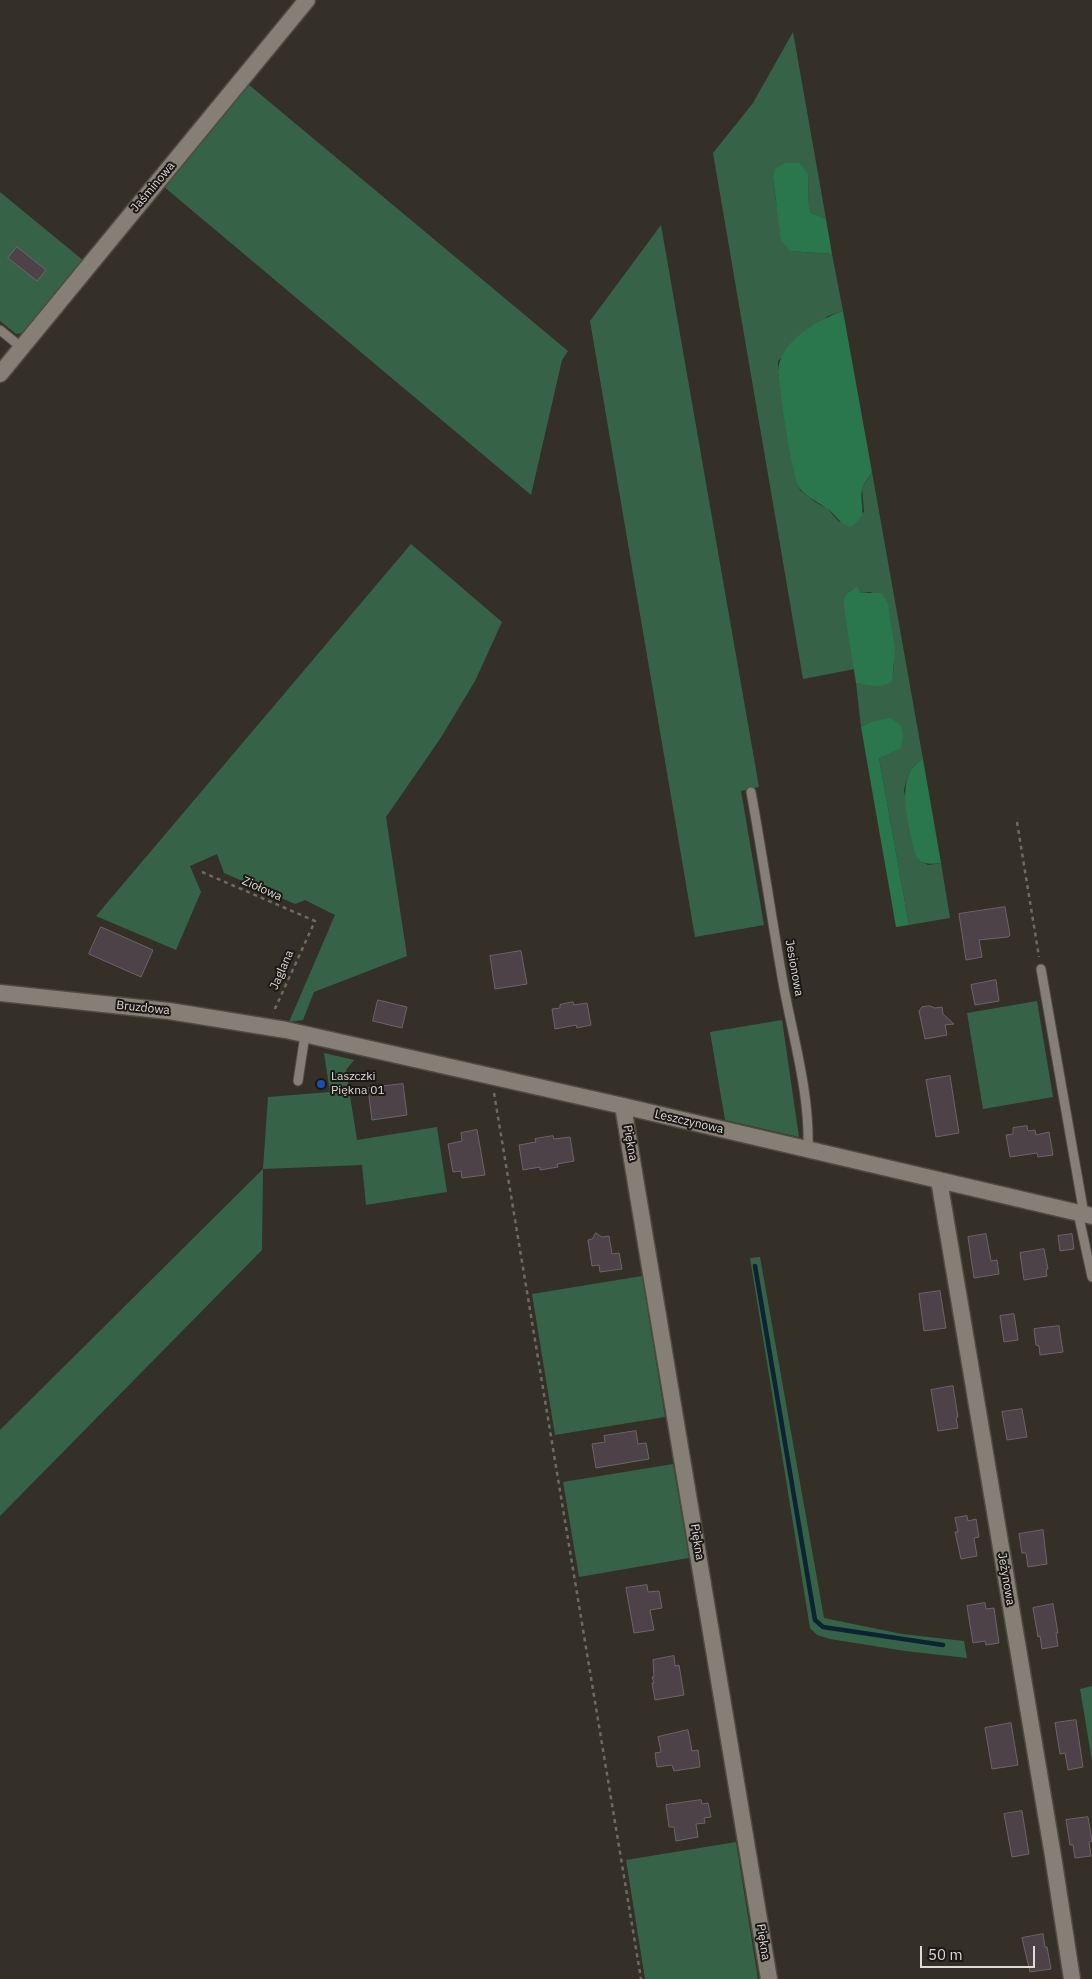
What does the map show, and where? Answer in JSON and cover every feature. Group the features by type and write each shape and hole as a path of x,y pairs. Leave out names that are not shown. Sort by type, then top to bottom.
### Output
{"street":[{"name":"Jaśminowa","path":"0,374 307,0"},
{"name":"Bruzdowa","path":"0,993 169,1011 286,1030"},
{"name":"Leszczynowa","path":"286,1030 623,1106 1085,1214"},
{"name":"Piękna","path":"623,1106 769,1979"},
{"name":"Jeżynowa","path":"939,1180 1050,1837 1072,1979"}],"lane":[{"path":"0,330 21,347"},
{"name":"Jesionowa","path":"751,792 806,1100 809,1122 808,1150"},
{"path":"1041,969 1085,1214 1092,1277"},
{"path":"298,1081 305,1035"}],"path":[{"path":"1017,822 1041,969"},
{"name":"Ziołowa","path":"202,872 314,921"},
{"name":"Jaglana","path":"266,1027 314,921"},
{"path":"491,1077 641,1979"}],"green space":[{"path":"793,32 826,219 812,213 809,208 808,174 773,178 776,202 790,251 832,254 843,311 828,316 778,361 778,372 794,471 800,490 815,502 828,509 839,522 864,512 862,488 872,472 923,759 910,772 904,790 916,858 928,865 941,863 950,918 909,925 879,758 870,722 861,727 856,683 866,684 893,674 894,651 890,631 871,592 861,593 858,586 843,602 855,669 803,679 713,153 753,103"},
{"path":"248,84 568,351 562,360 531,495 163,186"},
{"path":"786,163 799,163 808,174 809,208 812,213 826,219 832,254 790,251 781,240 773,178 776,168"},
{"path":"0,192 84,261 26,333 16,334 0,321"},
{"path":"661,225 759,787 741,791 764,925 695,937 590,321"},
{"path":"843,311 872,472 862,489 862,514 850,527 807,495 797,483 787,435 778,372 780,361 792,342 811,326"},
{"path":"411,544 502,622 475,681 440,739 386,817 407,956 314,992 303,1020 289,1022 335,915 305,900 295,904 224,873 217,854 190,866 201,892 176,950 96,916"},
{"path":"858,586 861,593 882,593 888,604 895,652 892,681 888,684 874,686 856,683 843,602 847,594"},
{"path":"890,718 901,725 903,736 901,748 879,758 909,925 896,927 861,727 870,722"},
{"path":"923,759 941,863 928,864 916,858 908,819 905,790 908,778 913,767"},
{"path":"1037,1001 1053,1097 983,1109 967,1013"},
{"path":"782,1020 799,1137 725,1120 710,1032"},
{"path":"324,1053 354,1060 346,1070 357,1140 437,1127 447,1192 366,1205 362,1165 263,1169 268,1097 330,1092"},
{"path":"263,1169 262,1250 0,1516 0,1430"},
{"path":"760,1257 824,1618 902,1634 964,1641 967,1658 905,1651 830,1639 817,1635 810,1628 750,1258"},
{"path":"642,1276 665,1417 555,1435 532,1294"},
{"path":"673,1464 689,1558 579,1577 563,1482"},
{"path":"1092,1686 1092,1761 1080,1689"},
{"path":"736,1842 758,1979 645,1979 626,1860"}],"building":[{"path":"17,247 46,270 37,281 8,258"},
{"path":"1005,907 1010,935 1008,937 979,940 982,957 966,960 959,914"},
{"path":"101,927 153,950 141,977 89,954"},
{"path":"521,951 527,984 495,989 490,956"},
{"path":"996,980 999,1001 975,1005 971,985"},
{"path":"378,1000 407,1007 402,1028 373,1021"},
{"path":"573,1002 574,1005 587,1003 591,1025 577,1028 576,1025 555,1029 552,1009 560,1008 560,1005"},
{"path":"930,1006 935,1008 942,1007 943,1014 954,1024 945,1025 947,1035 925,1039 919,1011 922,1007"},
{"path":"950,1076 959,1133 936,1137 926,1080"},
{"path":"403,1084 407,1115 372,1120 368,1088"},
{"path":"1027,1126 1028,1131 1035,1130 1036,1135 1049,1132 1053,1155 1038,1157 1037,1153 1010,1157 1006,1135 1013,1134 1013,1128"},
{"path":"477,1130 485,1175 462,1178 461,1171 453,1172 448,1144 462,1141 461,1133"},
{"path":"553,1136 554,1139 570,1137 574,1161 557,1164 558,1167 540,1170 540,1167 523,1170 519,1145 536,1142 535,1139"},
{"path":"596,1233 602,1237 609,1236 612,1254 619,1253 622,1269 600,1272 599,1265 592,1266 588,1240 592,1239"},
{"path":"986,1234 991,1261 997,1260 999,1274 974,1278 968,1237"},
{"path":"1072,1234 1074,1249 1060,1251 1058,1236"},
{"path":"1044,1249 1048,1269 1046,1269 1047,1276 1024,1280 1020,1253"},
{"path":"940,1291 946,1328 924,1331 919,1294"},
{"path":"1014,1314 1018,1340 1004,1342 1000,1316"},
{"path":"1059,1326 1063,1352 1040,1355 1039,1346 1036,1345 1034,1329"},
{"path":"953,1386 958,1428 938,1431 931,1390"},
{"path":"1022,1409 1027,1437 1007,1440 1002,1412"},
{"path":"636,1431 638,1444 646,1443 649,1459 596,1468 592,1444 605,1442 604,1436"},
{"path":"967,1516 968,1521 976,1519 979,1537 974,1538 977,1556 961,1559 955,1532 958,1532 955,1518"},
{"path":"1043,1530 1047,1564 1028,1567 1026,1553 1022,1553 1019,1534"},
{"path":"647,1585 648,1592 659,1591 662,1608 650,1610 654,1630 634,1633 626,1588"},
{"path":"985,1603 986,1609 994,1608 999,1643 986,1645 985,1641 973,1643 967,1606"},
{"path":"1053,1604 1058,1633 1056,1633 1058,1646 1042,1649 1033,1608"},
{"path":"674,1656 675,1666 679,1665 684,1695 655,1700 652,1683 654,1683 652,1677 654,1677 653,1660"},
{"path":"1076,1720 1083,1767 1068,1770 1065,1753 1060,1754 1055,1723"},
{"path":"1011,1723 1018,1765 992,1769 985,1728"},
{"path":"688,1730 692,1751 698,1750 700,1767 674,1771 672,1765 657,1767 655,1753 661,1752 658,1737"},
{"path":"701,1800 702,1804 708,1803 711,1817 704,1818 705,1823 696,1824 698,1837 676,1841 674,1827 669,1827 666,1805"},
{"path":"1022,1811 1029,1854 1012,1857 1004,1814"},
{"path":"1088,1817 1092,1841 1089,1842 1091,1856 1075,1858 1073,1845 1070,1845 1066,1820"},
{"path":"1043,1934 1051,1969 1030,1972 1022,1938"}],"waterway":[{"path":"755,1266 815,1620 823,1627 943,1645"}],"place":[{"name":"Laszczki Piękna 01","path":"321,1084"}]}
